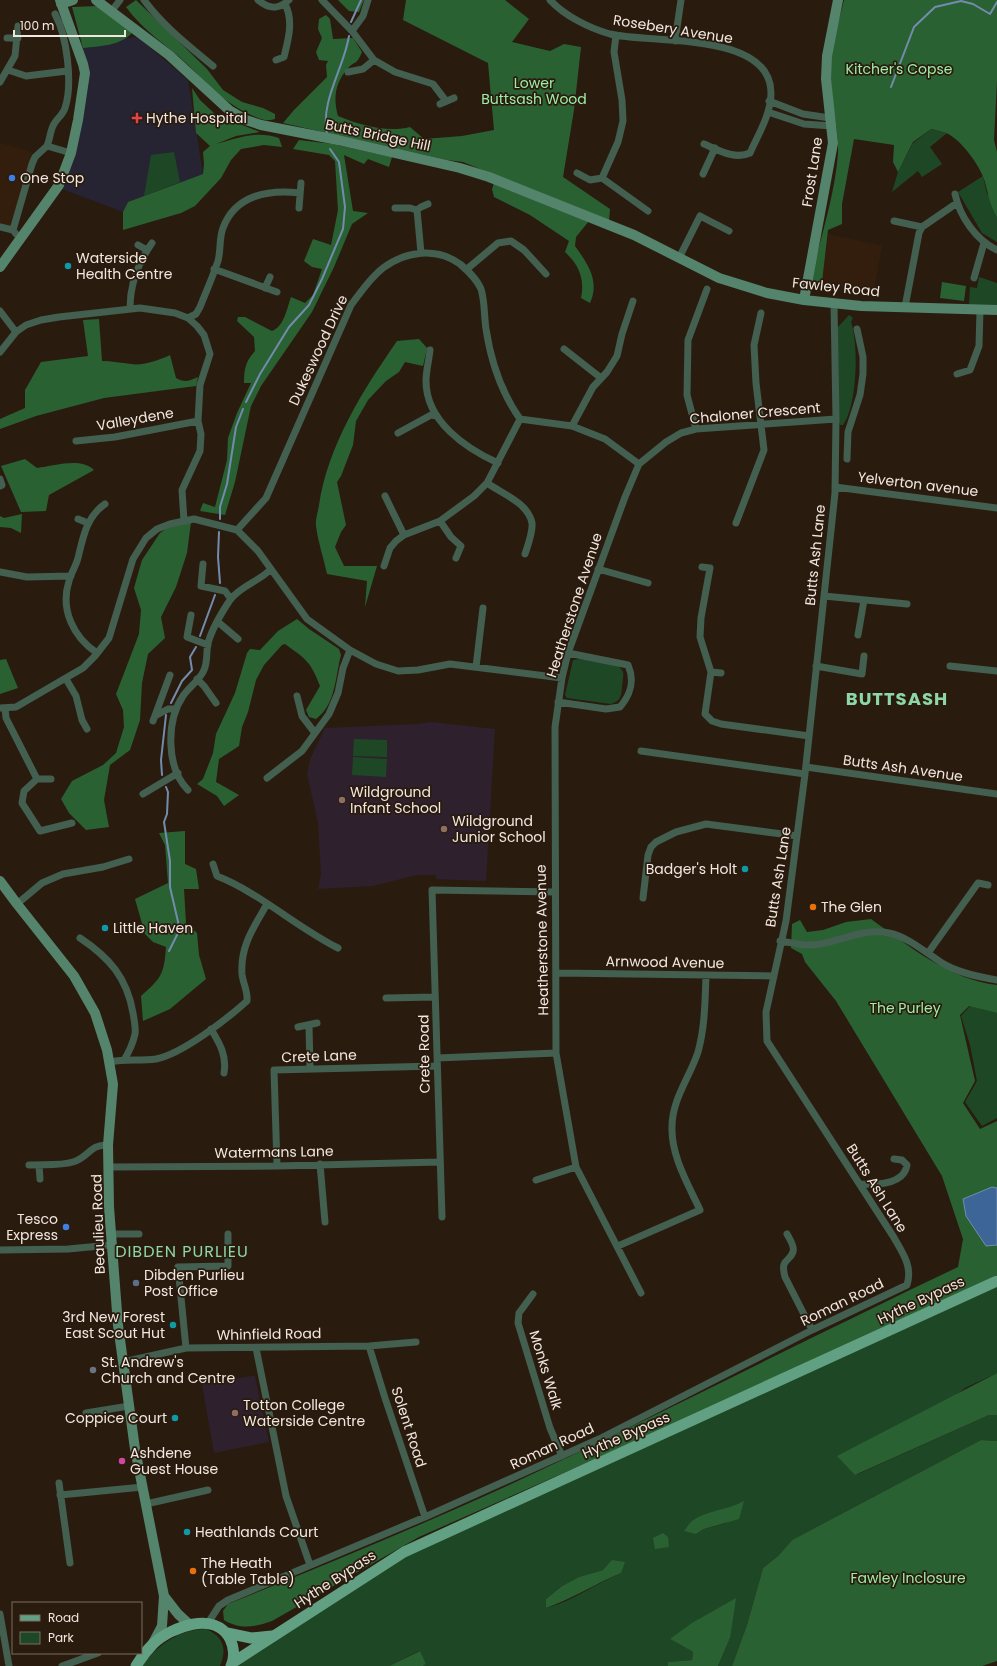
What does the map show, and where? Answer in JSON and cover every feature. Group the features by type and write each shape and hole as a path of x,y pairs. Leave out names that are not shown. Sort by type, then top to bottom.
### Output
{"main road":[{"name":"Hythe Bypass","path":"232,1665 404,1552 780,1382 997,1281"},
{"name":"Hythe Bypass","path":"208,1623 227,1633 250,1638 279,1634"},
{"path":"142,1652 153,1643 172,1632 190,1625 208,1623"},
{"path":"227,1633 232,1644 232,1665"},
{"path":"136,1666 140,1654"}],"street":[{"path":"0,267 58,188 71,153 78,120 85,73 60,2 73,0"},
{"name":"Butts Bridge Hill","path":"96,0 169,55 223,106 246,120 274,129 338,140 475,172 634,235 679,258"},
{"path":"110,12 120,0"},
{"path":"144,0 153,13 169,29 213,66"},
{"path":"258,0 269,8 280,7 287,2 290,23 286,60 276,60"},
{"path":"322,0 352,31 374,60 395,72 433,84 443,102 454,98"},
{"path":"352,31 363,16 368,0"},
{"name":"Rosebery Avenue","path":"550,0 564,12 596,29 616,35 723,47 748,57 759,66 768,80 771,93 768,112 750,153 743,156 735,156 704,144"},
{"path":"675,41 681,0"},
{"name":"Frost Lane","path":"804,300 833,143 826,79 827,56 838,0"},
{"path":"13,230 35,157 46,146 53,126 62,115 66,107 68,71 62,30 55,14"},
{"path":"0,82 15,56 18,26"},
{"path":"602,178 618,142 623,121 622,100 614,52 616,35"},
{"path":"7,38 18,38"},
{"path":"348,72 362,69 374,60"},
{"path":"8,70 26,76 68,71"},
{"path":"769,101 803,114 831,122"},
{"path":"768,112 804,124 831,122"},
{"path":"46,146 71,153"},
{"path":"703,174 715,148"},
{"path":"577,173 590,180 602,178 648,211"},
{"path":"299,208 301,183"},
{"path":"188,318 198,310 219,257 222,228 228,217 242,202 252,196 268,192 300,192"},
{"path":"955,194 957,203 971,226 984,243 997,250"},
{"path":"905,307 919,233 922,227 957,203"},
{"path":"417,210 428,204"},
{"path":"395,208 410,208 417,210"},
{"path":"417,210 421,253"},
{"path":"679,258 700,216 729,231"},
{"path":"894,221 922,227"},
{"path":"0,227 13,230 22,239"},
{"path":"467,269 498,243 511,241 524,250 546,274"},
{"path":"130,308 132,286 147,250 152,243"},
{"path":"974,278 984,243"},
{"path":"138,245 147,250"},
{"name":"Dukeswood Drive","path":"236,530 266,498 352,305 367,284 384,268 400,259 421,253 435,252 451,257 467,269 476,279 481,290 488,343 500,385 508,402 520,419"},
{"name":"Fawley Road","path":"679,258 719,278 767,293 804,300 905,307 997,310"},
{"path":"214,269 277,292"},
{"path":"265,288 270,277"},
{"path":"696,429 687,395 688,340 706,289"},
{"path":"572,426 593,386 601,378 617,356 622,334 633,301"},
{"name":"Butts Ash Lane","path":"834,303 836,419 835,487 805,771 786,921 780,940 766,1012 767,1040 860,1184 908,1263 909,1277 907,1285"},
{"path":"0,352 16,332 26,325 41,320 130,308 163,311 188,318 204,335 210,349 210,360 201,383 198,421 201,430 201,446 182,490 184,521"},
{"path":"957,374 970,370 979,346 980,310"},
{"path":"0,311 16,332"},
{"path":"736,523 764,450 756,382 754,344 761,313"},
{"path":"848,459 848,432 860,395 863,374 863,357 857,329"},
{"path":"564,349 601,378"},
{"path":"430,350 426,382 431,409 460,442 498,463"},
{"path":"398,433 431,415 437,416"},
{"path":"384,566 390,548 396,541 404,535 440,521 474,496 487,483 520,419 572,426 605,439 639,464"},
{"name":"Chaloner Crescent","path":"639,464 666,442 681,433 696,429 836,419"},
{"name":"Valleydene","path":"76,441 115,437 198,421"},
{"path":"836,431 848,432"},
{"name":"Heatherstone Avenue","path":"639,464 598,569 568,653 562,678 558,702 555,740 555,892 557,973 556,1053 576,1167 641,1293"},
{"path":"0,479 2,485 0,486"},
{"path":"487,483 518,502 528,512 532,524 525,554"},
{"name":"Yelverton avenue","path":"835,487 997,508"},
{"path":"385,496 404,535"},
{"path":"97,652 88,646 71,625 66,608 68,586 77,563 88,523 105,504"},
{"path":"78,519 88,523"},
{"path":"37,779 6,718 3,708 16,707 83,668 109,638 133,559 146,538 157,529 170,524 194,519 236,530 258,551 306,619 350,650 376,664 398,671 418,670 450,664 562,678"},
{"path":"440,521 451,537 461,546 456,558"},
{"path":"203,564 201,586 225,590 231,599"},
{"path":"702,567 710,568 701,618 700,638 711,672 706,714 712,721 809,736"},
{"path":"188,790 183,784 173,759 171,744 176,709 183,696 204,670 208,656 208,645 218,622 231,599 265,576 271,569"},
{"path":"598,569 648,583"},
{"path":"0,572 27,577 71,576"},
{"path":"824,596 907,604"},
{"path":"858,635 864,600"},
{"path":"476,667 483,608"},
{"path":"191,615 187,636 208,645"},
{"path":"218,622 238,639"},
{"path":"267,778 302,751 329,714 338,692 343,668 350,650"},
{"path":"558,702 606,708 620,708 628,699 633,676 628,665 568,653"},
{"path":"816,666 862,674 864,656"},
{"path":"950,666 997,671"},
{"path":"711,672 722,673"},
{"path":"170,676 154,719 168,709 176,709"},
{"path":"66,679 76,696 82,720 87,729"},
{"path":"197,679 216,703"},
{"path":"297,696 302,716 314,733"},
{"name":"Butts Ash Avenue","path":"641,751 997,794"},
{"path":"143,794 178,773"},
{"path":"51,779 37,779 24,791 22,800 38,829 42,831 72,823"},
{"path":"644,898 648,855 651,847 656,842 676,832 706,824 797,836"},
{"path":"16,904 42,883 63,874 103,867 129,859"},
{"path":"213,864 217,876 267,904 298,925 338,948"},
{"name":"Beaulieu Road","path":"0,881 16,904 74,976 95,1012 104,1038 109,1062 113,1084 108,1145 111,1245 118,1325 129,1406 164,1596 162,1626 153,1643"},
{"path":"928,953 978,883 988,885"},
{"name":"Crete Road","path":"442,1217 439,1162 432,890 555,892"},
{"path":"109,1062 157,1058 176,1051 236,1012 247,1001 248,991 242,976 242,961 245,946 251,929 267,904"},
{"path":"780,940 810,945 841,939 860,933 879,932 897,935 949,967 997,980"},
{"path":"80,938 94,947 116,968 124,981 131,1000 136,1033 124,1060"},
{"name":"Arnwood Avenue","path":"557,973 774,976"},
{"path":"618,1246 700,1210 676,1155 672,1127 674,1106 698,1052 703,1027 706,976"},
{"path":"386,998 435,997"},
{"path":"298,1027 313,1024 310,1068"},
{"path":"211,1029 222,1049 226,1062 224,1073"},
{"path":"437,1058 556,1053"},
{"name":"Crete Lane","path":"277,1166 274,1070 437,1066"},
{"path":"29,1165 72,1162 86,1155 94,1147 100,1144 108,1145"},
{"path":"860,1184 876,1185 899,1177 906,1171 907,1165 902,1160 894,1159"},
{"name":"Watermans Lane","path":"109,1167 277,1166 439,1162"},
{"path":"320,1164 325,1222"},
{"path":"39,1165 40,1179"},
{"path":"536,1180 576,1167"},
{"path":"111,1234 138,1234"},
{"path":"186,1348 178,1267 228,1266 228,1234"},
{"path":"787,1234 793,1247 793,1253 784,1262 784,1273 812,1330"},
{"path":"0,1250 68,1249 111,1245"},
{"name":"Roman Road","path":"208,1623 219,1606 228,1600 310,1564 425,1517 600,1439 812,1330 907,1285"},
{"name":"Monks Walk","path":"533,1294 519,1313 518,1323 550,1428 562,1456"},
{"name":"Whinfield Road","path":"123,1362 186,1348 369,1346 416,1342"},
{"name":"Solent Road","path":"369,1346 425,1517"},
{"path":"256,1348 286,1496 310,1564"},
{"path":"86,1413 129,1406"},
{"path":"59,1483 70,1563"},
{"path":"60,1495 143,1487"},
{"path":"146,1504 208,1490"},
{"name":"Beaulieu Road","path":"164,1596 178,1614 190,1625"},
{"path":"0,1614 9,1666"},
{"path":"62,1666 95,1654"}],"shaded area":[{"name":"Hythe Hospital","path":"138,37 188,80 203,174 128,202 123,212 62,189 89,70 81,42"},
{"path":"0,143 32,152 12,228 0,225"},
{"path":"828,234 882,246 873,296 822,282"},
{"name":"Wildground Junior School","path":"431,722 495,729 486,881 436,879 436,875 417,875 373,886 318,889 321,874 318,823 307,774 310,759 325,728 417,724"},
{"name":"Totton College Waterside Centre","path":"258,1375 255,1376 269,1442 214,1453 202,1384"}],"green space":[{"path":"136,0 207,69 223,90 242,102 263,108 275,114 275,119 262,120 239,109 216,92 179,57 147,31 133,16 126,7"},
{"path":"338,0 364,0 359,12 349,11"},
{"name":"Lower Buttsash Wood","path":"406,0 505,0 529,19 512,42 550,51 564,44 581,47 574,110 563,177 610,209 609,222 463,162 447,160 283,123 327,77 326,65 328,61 319,60 316,52 322,38 318,29 319,19 326,15 330,19 333,39 353,38 362,52 357,61 348,68 340,79 336,91 336,109 338,116 383,129 401,129 410,127 424,139 462,136 494,130 488,63 403,20"},
{"name":"Kitcher's Copse","path":"844,0 997,0 997,81 994,140 997,152 997,217 991,204 983,176 975,161 964,147 952,136 931,129 913,142 898,172 893,162 894,145 854,139 842,204 842,224 828,230 822,282 818,287 811,279 831,201 838,154 830,68 834,39"},
{"path":"98,6 132,33 122,41 116,43 83,48 72,7"},
{"path":"192,88 200,100 215,114 260,132 236,136 216,144 240,137 263,135 279,138 282,147 264,145 241,149 231,160 221,178 195,206 181,213 123,230 123,212 128,202 203,174 203,152 210,146 196,133"},
{"path":"931,129 947,133 930,147 942,164 922,177 918,171 892,192 898,172 913,143"},
{"path":"299,140 333,144 392,157 389,167 368,159 364,164 344,155 353,211 368,213 352,224 334,267 312,312 261,386 251,406 235,482 225,515 200,511 203,503 215,507 227,460 228,438 237,413 251,383 244,383 244,378 245,369 249,358 255,351 254,337 237,321 238,317 245,317 272,331 276,329 284,317 291,297 305,303 313,295 322,269 312,267 304,261 313,239 331,245 338,210 335,161 329,155 293,149"},
{"path":"174,152 180,182 144,196 151,155"},
{"path":"983,176 987,194 997,200 997,242 982,233 958,192"},
{"path":"494,183 589,221 576,237 575,246 588,266 593,280 593,295 590,303 581,298 582,285 580,273 574,262 565,252 569,241 530,215 494,197 492,189"},
{"path":"979,277 997,283 997,305 969,305 970,287 977,288"},
{"path":"942,282 966,286 964,301 940,298"},
{"path":"849,315 853,318 851,322 854,332 856,360 854,390 848,416 843,425 840,425 838,419 837,328"},
{"path":"99,319 102,361 141,364 156,361 170,355 176,378 182,381 187,381 198,377 196,386 104,398 36,416 0,429 0,419 25,408 25,390 41,362 88,356 83,320"},
{"path":"419,339 427,348 423,366 405,362 399,372 386,381 368,400 356,421 353,445 341,476 337,482 346,525 341,532 335,547 344,566 377,566 365,607 367,581 327,574 317,532 317,516 330,461 360,399 397,341"},
{"path":"25,459 37,468 75,463 88,466 94,470 49,495 46,511 21,512 1,466"},
{"path":"22,514 21,533 11,528 0,527 0,516 4,518"},
{"path":"176,522 191,522 187,553 176,587 161,617 165,638 148,654 142,683 140,720 130,750 110,765 104,800 109,827 86,830 69,813 61,799 72,781 103,765 116,753 124,727 123,710 116,694 139,634 141,610 134,588 142,560 160,533"},
{"path":"297,619 339,649 341,655 336,681 328,706 316,719 309,717 306,710 320,686 311,666 285,644 282,645 264,665 256,680 248,712 242,727 239,746 219,759 216,782 239,795 224,806 217,796 197,784 203,779 213,753 216,734 235,693 247,653 250,649 260,650 278,631"},
{"path":"6,659 18,688 0,694 0,660"},
{"path":"580,659 611,663 620,668 623,672 623,678 621,694 618,700 611,704 567,698 565,695 573,660"},
{"path":"354,739 387,740 387,757 353,756"},
{"path":"353,757 387,759 386,777 352,775"},
{"path":"185,831 185,864 196,869 199,889 184,889 186,923 197,933 199,955 206,979 170,1009 143,1021 141,996 153,985 160,975 164,964 166,947 153,942 145,934 135,899 168,883 165,845 159,833"},
{"name":"The Purley","path":"871,919 915,950 946,969 980,982 997,985 997,1013 969,1006 960,1015 975,1081 963,1103 980,1129 997,1121 997,1275 663,1429 419,1537 272,1621 254,1626 242,1626 224,1620 223,1611 228,1604 403,1532 507,1486 958,1267 963,1239 942,1176 836,1001 805,962 802,954 791,948 792,924 800,920 807,932 823,930 846,922"},
{"path":"970,1006 997,1013 997,1118 982,1126 965,1102 977,1081 970,1045 961,1016"},
{"path":"997,1285 997,1373 965,1388 856,1475 989,1415 997,1415 997,1441 981,1440 792,1540 779,1555 763,1568 747,1625 732,1666 718,1666 730,1638 670,1639 693,1652 692,1660 669,1662 668,1666 423,1666 426,1664 419,1651 389,1666 236,1666 415,1550","holes":["732,1508 726,1523 704,1529 696,1534 712,1512","603,1570 621,1573 575,1597 546,1608 546,1599 562,1586 579,1577"]},
{"path":"997,1373 997,1415 989,1415 855,1475 837,1456"},
{"name":"Fawley Inclosure","path":"981,1440 997,1441 997,1661 982,1666 732,1666 747,1625 763,1568 779,1555 792,1540"},
{"path":"744,1501 739,1519 704,1529 696,1534 684,1531 691,1522 704,1514"},
{"path":"663,1533 668,1537 669,1547 655,1549 653,1538"},
{"path":"612,1560 625,1562 621,1573 546,1608 546,1599 562,1586 579,1577 603,1570"},
{"path":"736,1598 730,1638 718,1666 668,1666 668,1662 692,1660 693,1652 670,1639 692,1623"},
{"path":"206,1629 217,1636 222,1644 223,1654 220,1666 141,1666 169,1640 186,1632"},
{"path":"420,1651 426,1664 423,1666 389,1666"}],"water":[{"path":"992,1187 997,1188 997,1245 986,1246 966,1216 963,1199"}],"waterway":[{"path":"351,22 361,0"},
{"path":"891,87 914,27 935,7 961,1 973,4 990,14 997,2"},
{"path":"327,134 327,109 349,36"},
{"path":"246,402 260,374 289,327 309,305 322,279 343,229 345,207 339,162 330,149"},
{"path":"220,519 220,507 227,484 236,427 243,409"},
{"path":"219,532 218,557 220,583"},
{"path":"200,636 215,595"},
{"path":"171,703 182,681 192,670 190,657 196,647"},
{"path":"162,775 161,760 166,715"},
{"path":"166,787 168,792 167,814 164,822 170,861 170,887 179,926 178,933 169,951"}],"place":[{"name":"Hythe Hospital","path":"137,118"},
{"name":"One Stop","path":"12,178"},
{"name":"Waterside Health Centre","path":"68,266"},
{"name":"Wildground Infant School","path":"342,800"},
{"name":"Wildground Junior School","path":"444,829"},
{"name":"Badger's Holt","path":"745,869"},
{"name":"The Glen","path":"813,907"},
{"name":"Little Haven","path":"105,928"},
{"name":"Tesco Express","path":"66,1227"},
{"name":"Dibden Purlieu Post Office","path":"136,1283"},
{"name":"3rd New Forest East Scout Hut","path":"173,1325"},
{"name":"St. Andrew's Church and Centre","path":"93,1370"},
{"name":"Totton College Waterside Centre","path":"235,1413"},
{"name":"Coppice Court","path":"175,1418"},
{"name":"Ashdene Guest House","path":"122,1461"},
{"name":"Heathlands Court","path":"187,1532"},
{"name":"The Heath (Table Table)","path":"193,1571"}],"district":[{"name":"BUTTSASH","path":"897,698"},
{"name":"DIBDEN PURLIEU","path":"182,1251"}]}
